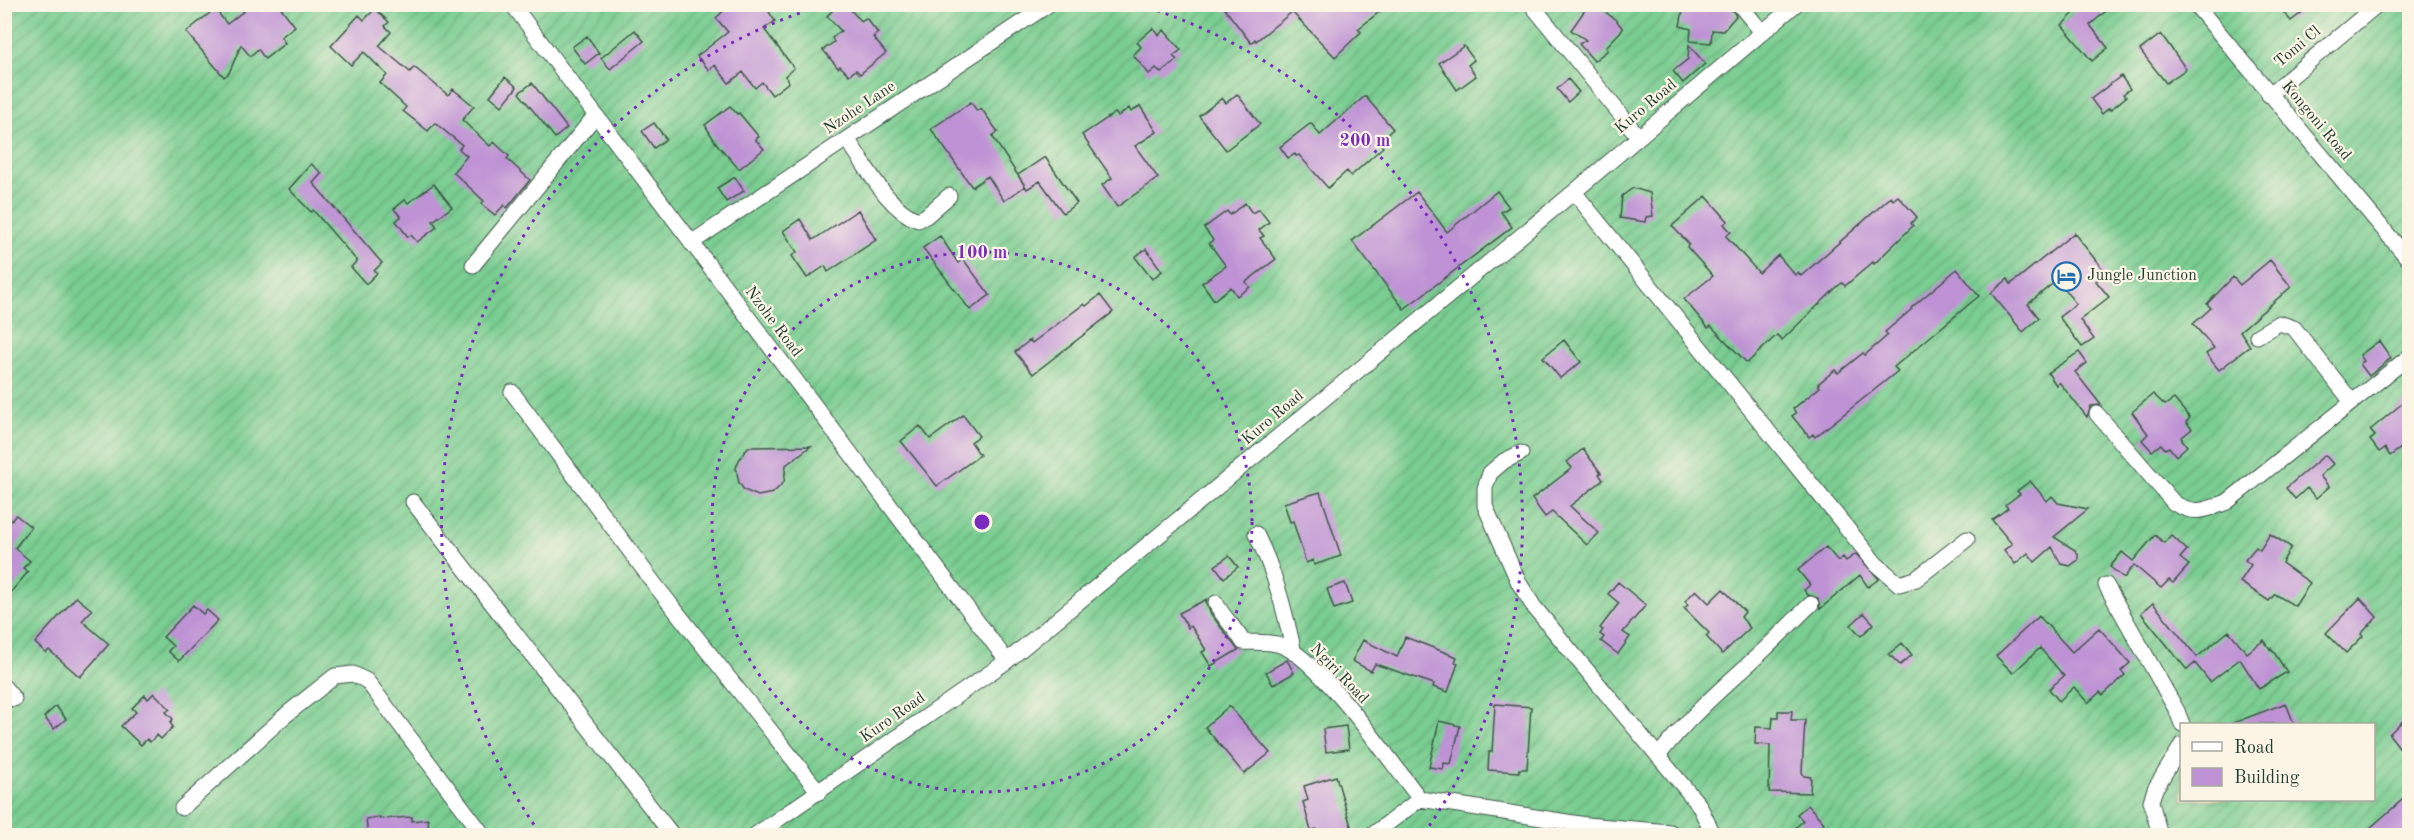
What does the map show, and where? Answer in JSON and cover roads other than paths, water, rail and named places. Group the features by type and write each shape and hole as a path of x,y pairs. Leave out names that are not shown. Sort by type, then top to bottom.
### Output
{"street":[{"name":"Nzohe Road","path":"512,4 1007,661"},
{"name":"Nzohe Lane","path":"691,243 1049,4"},
{"path":"1531,4 1638,136"},
{"path":"1739,4 1762,32"},
{"name":"Kuro Road","path":"754,836 1007,661 1574,192 1796,4"},
{"name":"Kongoni Road","path":"2195,4 2409,261"},
{"name":"Tomi Cl","path":"2269,95 2378,4"},
{"path":"473,265 595,116"},
{"path":"847,139 893,204 906,216 918,220 949,196"},
{"path":"1574,192 1876,564 1893,580 1899,584 1916,579 1967,539"},
{"path":"2257,336 2279,323 2294,328 2352,402"},
{"path":"2097,414 2174,503 2186,510 2202,511 2228,501 2409,357"},
{"path":"512,392 656,586 819,792"},
{"path":"1521,453 1504,461 1490,472 1485,488 1485,506 1519,583 1534,607 1699,805 1714,836"},
{"path":"413,502 673,836"},
{"path":"1256,534 1270,562 1283,602 1294,653"},
{"path":"2106,585 2182,723"},
{"name":"Ngiri Road","path":"1216,603 1223,617 1235,628 1243,642 1280,645 1305,659 1334,690 1420,799"},
{"path":"1658,756 1696,713 1810,604"},
{"path":"182,808 287,714 335,675 353,674 367,681 484,836"},
{"path":"2160,836 2151,801 2155,789 2180,747"},
{"path":"1371,836 1420,799 1586,825 1670,832 1677,836"}],"place":[{"name":"Jungle Junction","path":"2066,276"}]}
